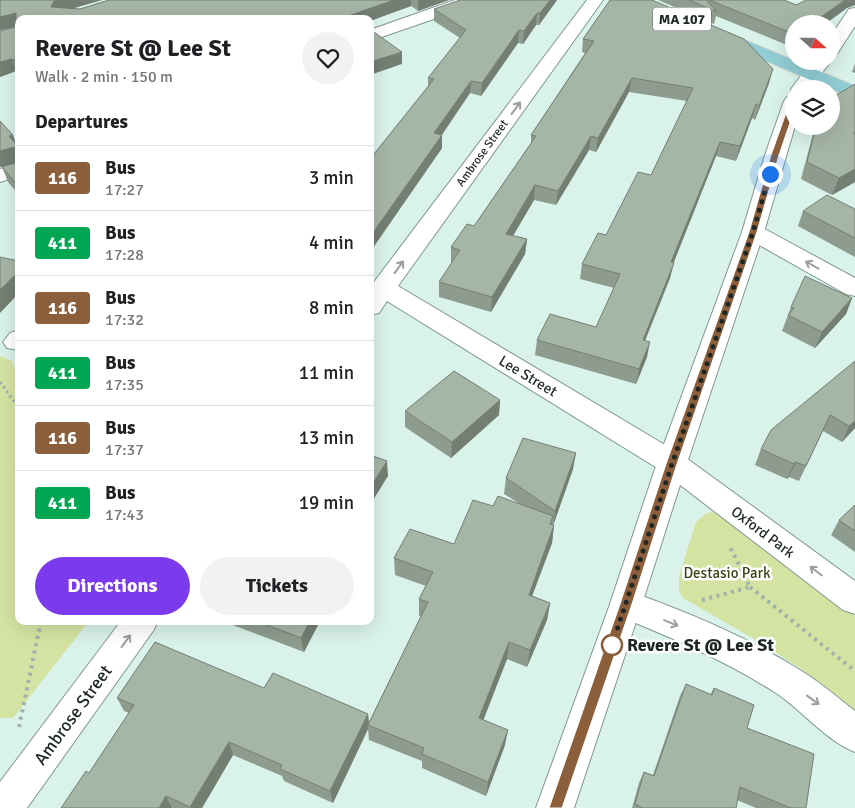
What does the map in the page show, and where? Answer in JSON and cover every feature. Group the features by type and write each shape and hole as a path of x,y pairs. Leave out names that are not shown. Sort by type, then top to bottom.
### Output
{"main road":[{"name":"MA 107","path":"707,29 855,93"}],"street":[{"path":"374,35 471,0"},
{"name":"Ambrose Street","path":"377,297 595,0"},
{"path":"840,36 855,13"},
{"path":"556,808 672,464 753,232 785,127"},
{"path":"0,176 15,170"},
{"path":"753,232 855,288"},
{"name":"Lee Street","path":"377,297 672,464"},
{"name":"Oxford Park","path":"672,464 855,600"},
{"path":"626,604 678,625 754,662 784,679 824,708 855,734"},
{"name":"Ambrose Street","path":"4,808 138,625"}],"path":[{"path":"0,382 15,403"},
{"path":"715,496 728,542 750,587 855,671"},
{"path":"678,625 697,602 750,587"},
{"path":"18,733 40,625"}],"green space":[{"path":"0,356 12,361 15,368 15,625 86,625 13,718 0,718"},
{"name":"Destasio Park","path":"712,512 721,515 855,616 855,714 800,668 683,598 679,591 679,576 696,522 705,514"}],"building":[{"path":"0,0 58,0 54,1 51,7 80,9 109,0 394,0 351,15 16,15 16,13 0,17"},
{"path":"460,0 550,0 540,13 537,13 524,31 519,30 482,83 471,81 434,133 442,135 374,231 374,154 434,79 428,78 466,30 434,9"},
{"path":"610,0 652,0 744,39 773,69 759,106 756,104 740,146 720,142 671,262 674,263 643,340 650,342 639,369 537,340 550,314 596,327 620,274 582,264 598,233 606,235 638,172 651,175 693,88 632,78 598,138 591,136 558,191 535,185 506,234 527,239 492,297 439,282 460,250 451,247 467,224 474,226 536,136 531,135 594,41 583,39"},
{"path":"689,0 706,0 717,12"},
{"path":"709,0 784,0 796,5 806,0 845,0 824,15 785,15 785,30"},
{"path":"15,27 15,60 0,62 0,31"},
{"path":"374,32 402,52 374,61"},
{"path":"855,84 855,132 853,134 855,134 855,169 839,178 807,162 814,135 840,135 840,93"},
{"path":"0,121 13,135 9,136 15,143 15,147 0,151"},
{"path":"15,163 15,182 2,167"},
{"path":"827,195 855,209 855,238 803,211"},
{"path":"0,257 15,260 15,275 0,290"},
{"path":"805,276 852,298 822,332 788,315 794,308 791,307"},
{"path":"855,361 855,421 849,426 830,415 806,466 796,462 794,464 761,449 771,430"},
{"path":"454,371 500,400 452,442 405,411"},
{"path":"523,438 576,453 555,511 506,478"},
{"path":"374,456 387,461 374,482"},
{"path":"498,496 553,516 550,524 554,525 529,595 550,603 530,650 509,642 479,718 508,730 488,782 422,754 424,748 368,725 428,602 419,599 433,572 394,558 410,529 454,544 473,500 493,506"},
{"path":"855,505 855,531 839,520"},
{"path":"267,625 308,625 301,638"},
{"path":"155,642 264,688 273,673 368,714 330,791 280,769 282,765 229,742 190,807 166,796 159,808 61,808 86,771 89,773 134,705 117,698"},
{"path":"686,684 712,695 714,688 754,705 747,728 814,754 806,808 791,808 740,787 736,808 643,808 635,804 644,772 654,776"}],"bus line":[{"name":"116","path":"556,808 672,464 753,232 785,124"}],"place":[{"name":"Revere St @ Lee St","path":"612,645"}],"route":[{"path":"612,645 672,464 753,232 770,174"}]}
